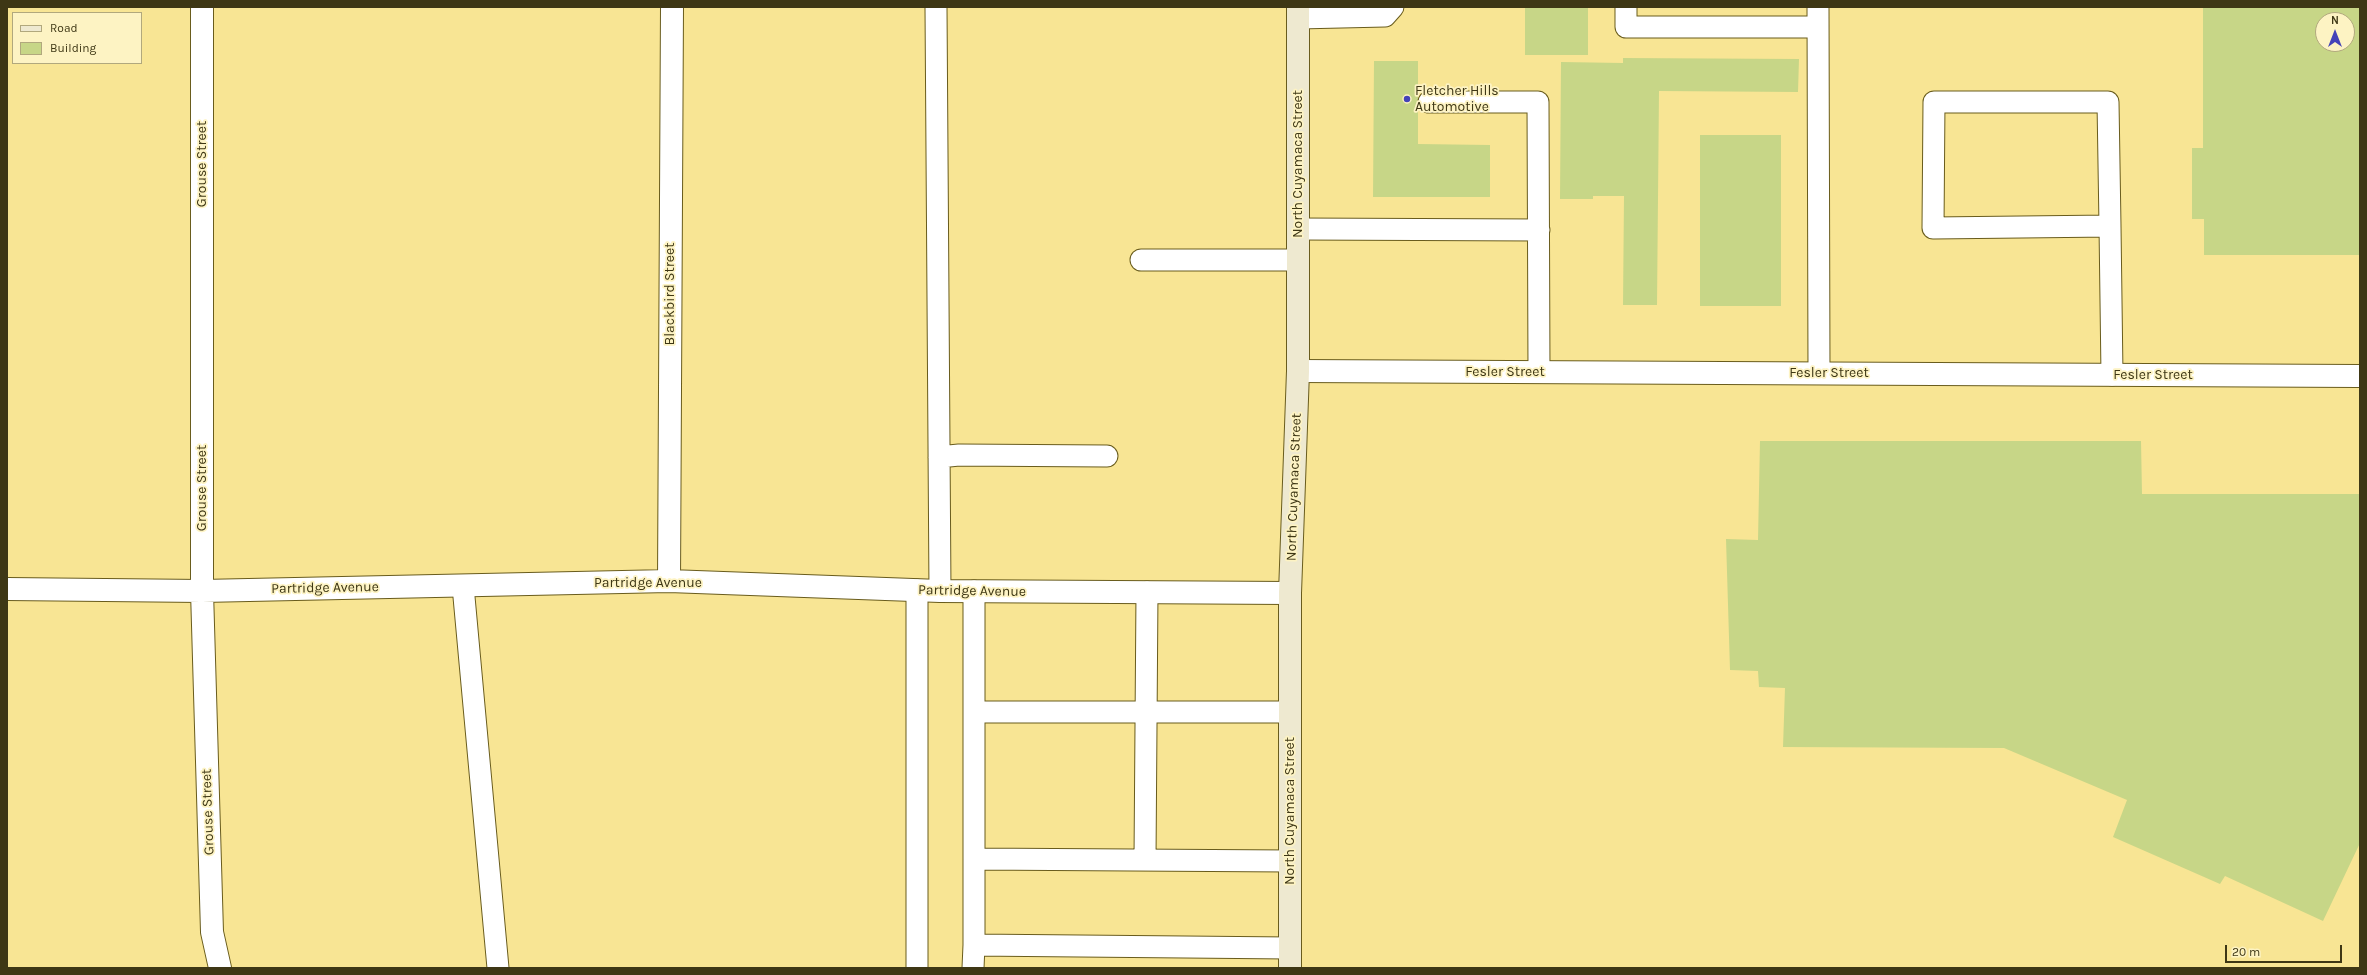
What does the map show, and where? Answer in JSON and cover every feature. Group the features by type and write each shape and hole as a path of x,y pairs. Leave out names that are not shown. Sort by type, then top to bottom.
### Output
{"main road":[{"name":"North Cuyamaca Street","path":"1290,958 1290,593 1298,371 1298,12"}],"street":[{"name":"Grouse Street","path":"202,7 202,591 212,932 220,968"},
{"name":"Blackbird Street","path":"669,581 672,7"},
{"name":"Fesler Street","path":"1298,371 2360,376"},
{"name":"Partridge Avenue","path":"7,589 202,591 669,581 940,591 1290,593"}],"lane":[{"path":"936,7 940,591"},
{"path":"1298,12 1386,16 1393,7"},
{"path":"1626,7 1626,27 1818,17 1819,373"},
{"path":"1429,102 1538,102 1539,372"},
{"path":"2110,226 1933,228 1934,102 2108,102 2110,226 2112,375"},
{"path":"1298,229 1539,230"},
{"path":"1141,260 1298,260"},
{"path":"939,457 959,455 1107,456"},
{"path":"463,586 498,968"},
{"path":"917,590 917,968"},
{"path":"973,968 974,591"},
{"path":"1145,859 1147,592"},
{"path":"974,712 1290,712"},
{"path":"974,859 1290,860"},
{"path":"974,945 1290,958"}],"building":[{"path":"1525,7 1588,7 1588,55 1525,55"},
{"path":"2203,7 2360,7 2360,255 2204,255 2204,219 2192,219 2192,148 2203,148"},
{"path":"1623,58 1799,59 1798,92 1659,91 1657,305 1623,305 1624,196 1593,196 1593,199 1560,199 1561,62 1623,63"},
{"path":"1374,61 1418,61 1418,144 1490,145 1490,197 1373,197"},
{"path":"1700,135 1781,135 1781,306 1700,306"},
{"path":"1760,441 2141,441 2142,494 2360,494 2360,843 2323,921 2225,876 2220,884 2113,837 2127,800 2004,748 1783,747 1785,688 1759,687 1758,671 1730,670 1726,539 1758,540"}],"place":[{"name":"Fletcher Hills Automotive","path":"1407,99"}]}
